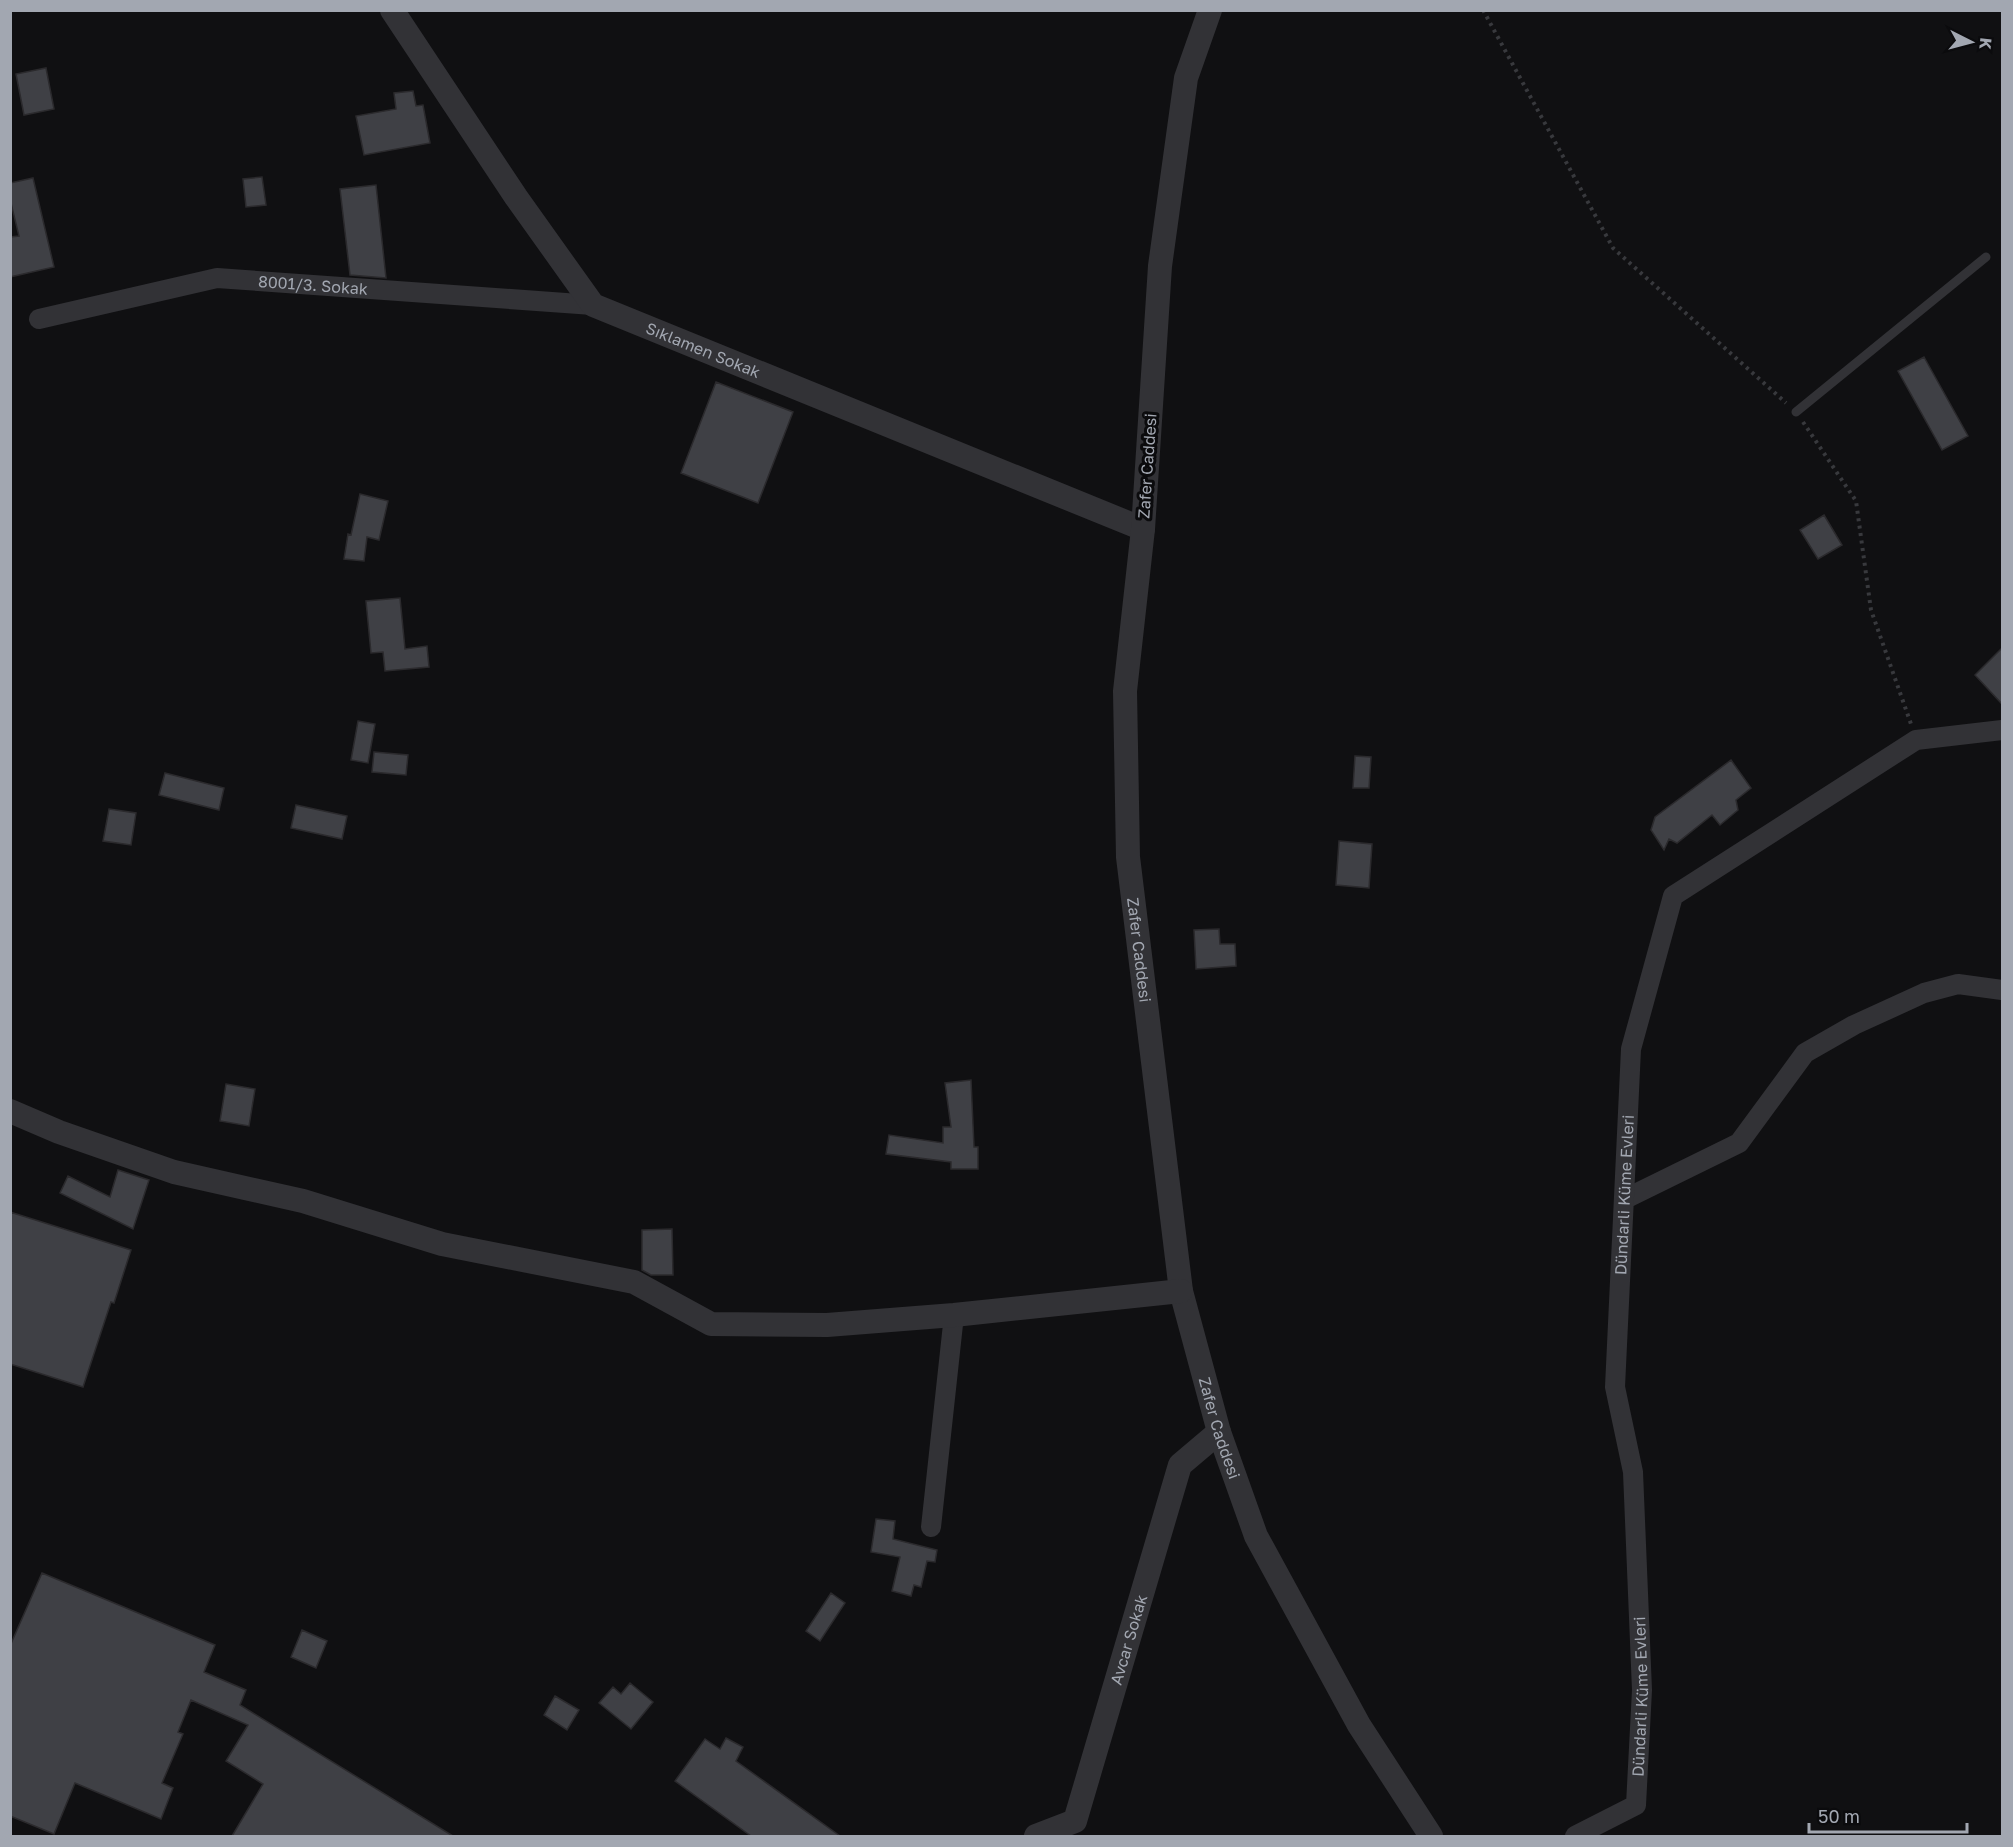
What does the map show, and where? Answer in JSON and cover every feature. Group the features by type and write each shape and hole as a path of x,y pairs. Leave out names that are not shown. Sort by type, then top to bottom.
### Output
{"street":[{"path":"392,10 516,197 593,304"},
{"name":"Zafer Caddesi","path":"1210,10 1186,78 1161,254 1143,529 1125,691 1128,857 1181,1291 1218,1432 1256,1536 1359,1725 1431,1836"},
{"name":"8001/3. Sokak","path":"39,319 217,278 593,304"},
{"name":"Sıklamen Sokak","path":"593,304 1143,529"},
{"name":"Dündarli Küme Evleri","path":"1575,1836 1636,1805 1642,1690 1633,1472 1615,1387 1631,1049 1672,896 1916,740 2002,730"},
{"path":"1625,1199 1739,1143 1805,1053 1854,1025 1924,993 1958,984 2002,990"},
{"path":"10,1111 59,1132 174,1172 303,1202 442,1244 634,1282 711,1324 827,1325 954,1315 1181,1291"},
{"path":"931,1527 954,1315"},
{"name":"Avcar Sokak","path":"1036,1836 1075,1821 1180,1465 1218,1432"}],"lane":[{"path":"1797,412 1986,257"}],"path":[{"path":"1483,10 1613,248 1797,412 1856,501 1871,610 1916,740"}],"building":[{"path":"46,68 54,109 24,115 16,74"},
{"path":"413,91 416,106 423,105 430,143 364,155 356,116 396,109 394,93"},
{"path":"262,177 266,205 246,207 243,179"},
{"path":"33,178 54,267 10,277 10,237 19,236 10,199 10,183"},
{"path":"376,185 386,278 350,275 340,189"},
{"path":"1924,357 1968,436 1942,450 1898,371"},
{"path":"716,382 793,412 758,503 681,473"},
{"path":"360,494 388,501 379,540 367,537 364,561 344,559 348,534 351,535"},
{"path":"1824,515 1842,545 1818,559 1800,530"},
{"path":"400,598 405,649 427,646 429,667 385,671 383,652 371,653 366,601"},
{"path":"2002,648 2002,704 1975,675"},
{"path":"358,721 375,724 368,763 351,760"},
{"path":"374,752 408,755 406,775 372,772"},
{"path":"1355,756 1371,757 1369,788 1353,788"},
{"path":"1731,760 1751,788 1736,800 1738,810 1720,825 1712,815 1677,843 1669,839 1664,850 1651,830 1655,817"},
{"path":"165,773 224,788 219,810 159,795"},
{"path":"296,805 347,816 342,839 291,828"},
{"path":"109,809 136,813 131,845 103,841"},
{"path":"1339,841 1372,844 1369,888 1336,885"},
{"path":"1219,929 1220,944 1235,944 1236,966 1196,969 1194,930"},
{"path":"971,1080 974,1147 978,1147 978,1169 951,1169 951,1162 886,1154 889,1135 943,1143 943,1127 951,1127 945,1083"},
{"path":"226,1084 255,1089 249,1126 220,1121"},
{"path":"118,1170 149,1180 133,1229 60,1193 68,1176 110,1197"},
{"path":"10,1212 131,1250 83,1387 10,1364"},
{"path":"672,1229 673,1275 651,1275 642,1270 642,1230"},
{"path":"876,1519 895,1521 893,1539 937,1550 935,1562 927,1561 921,1587 914,1585 911,1596 892,1591 900,1557 871,1552"},
{"path":"42,1573 215,1645 204,1672 246,1690 240,1705 453,1836 232,1836 263,1784 226,1761 248,1725 191,1700 178,1732 183,1734 162,1783 173,1788 161,1819 75,1783 54,1834 10,1816 10,1646"},
{"path":"831,1593 845,1603 820,1641 806,1631"},
{"path":"302,1630 327,1641 316,1668 291,1657"},
{"path":"630,1683 653,1702 631,1729 599,1703 613,1687 621,1694"},
{"path":"555,1696 579,1710 567,1730 544,1715"},
{"path":"726,1738 743,1747 736,1761 840,1836 751,1836 675,1781 705,1739 720,1749"}]}
